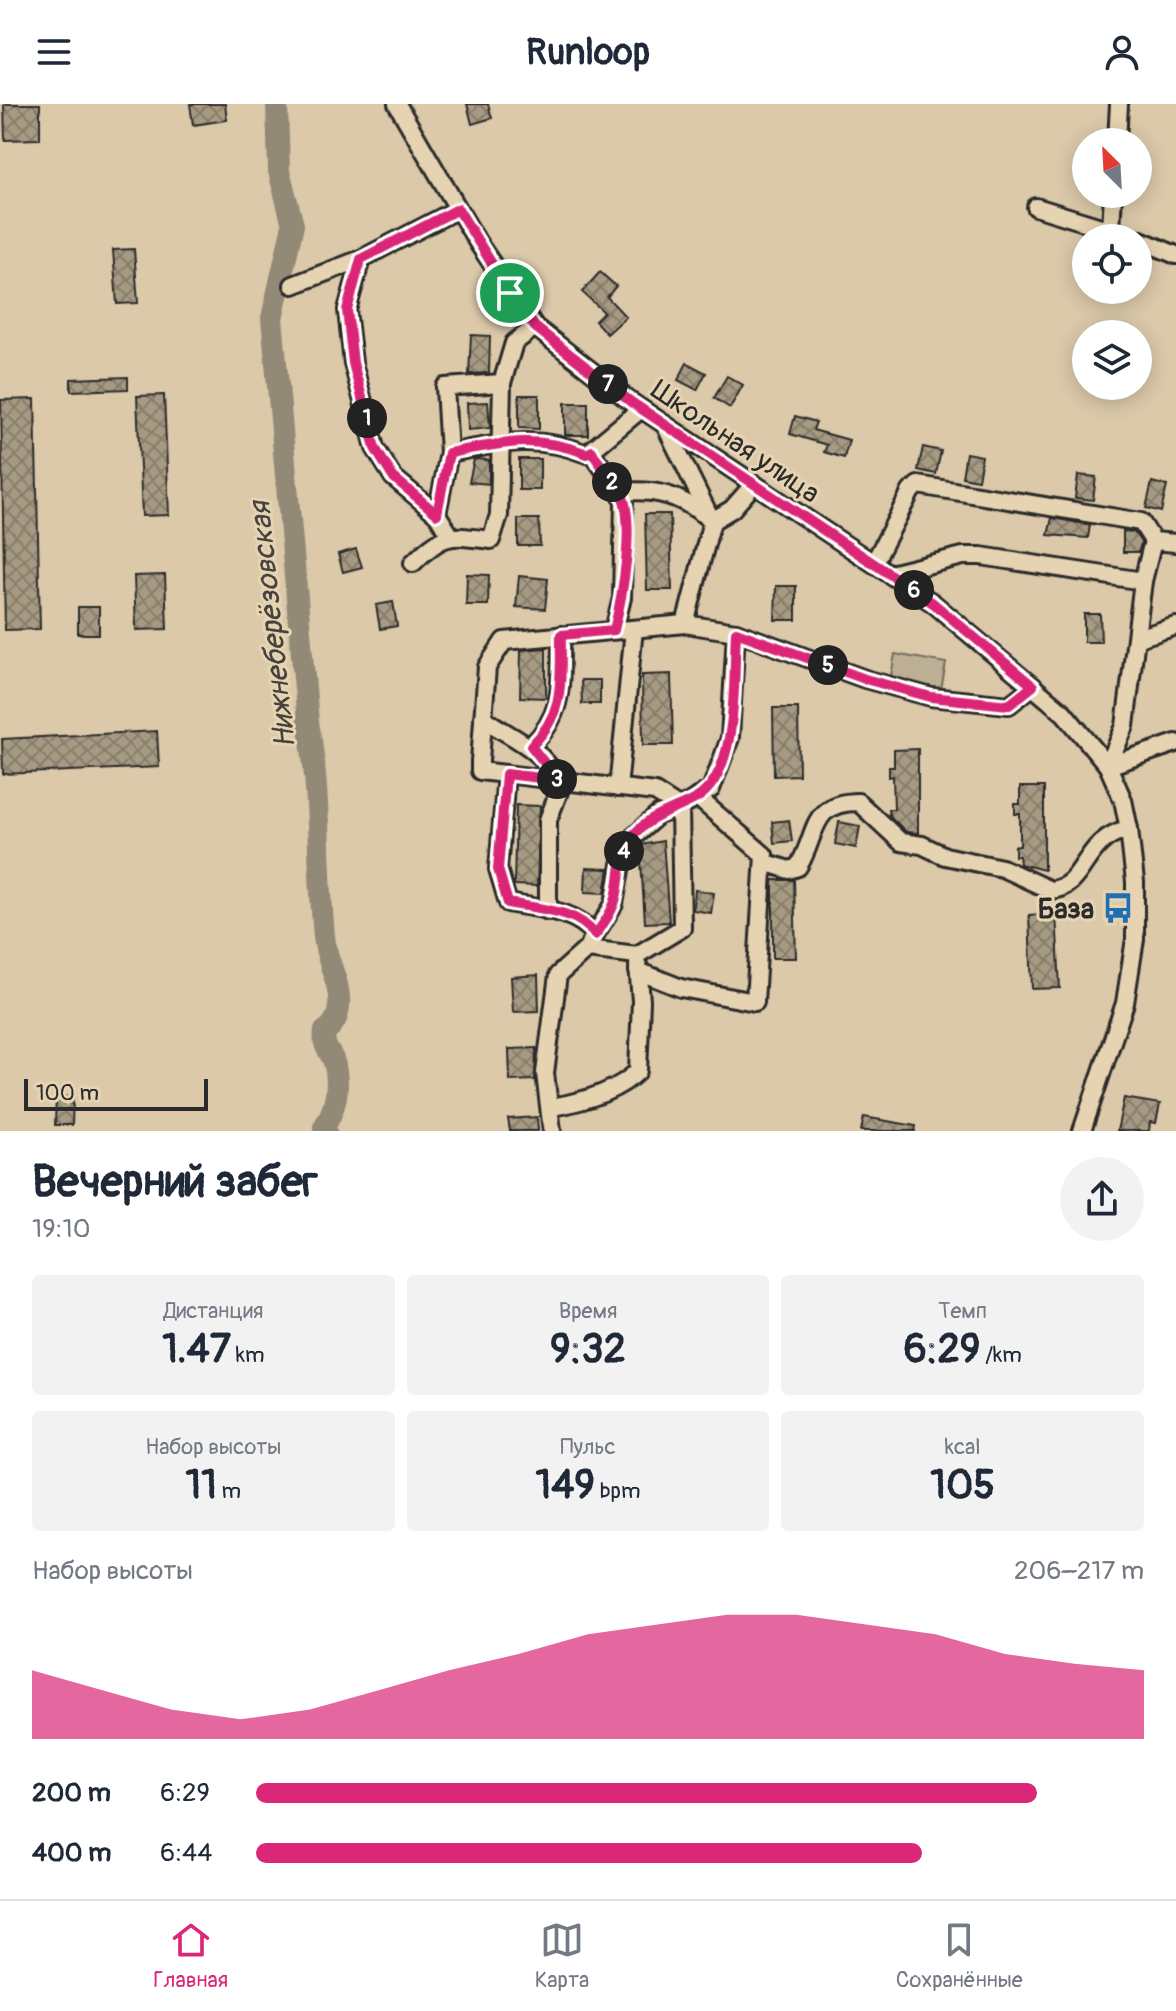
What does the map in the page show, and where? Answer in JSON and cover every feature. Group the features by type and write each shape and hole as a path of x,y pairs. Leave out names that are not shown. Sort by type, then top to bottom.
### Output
{"street":[{"name":"Школьная улица","path":"397,104 458,209 535,327 641,409 933,603 1064,713 1108,766 1123,800 1129,829 1135,882 1135,939 1111,1049 1082,1131"},
{"path":"1118,128 1119,104"},
{"path":"1036,207 1097,224"},
{"path":"293,285 361,259 458,209"},
{"path":"1152,245 1176,255"},
{"path":"361,259 347,310 353,363 375,448 393,477 437,514 450,535"},
{"path":"413,563 429,547 450,535 491,540 499,515 502,383 514,343 535,327"},
{"path":"437,514 449,453 445,387 502,383"},
{"path":"449,453 502,443 557,443 587,454 641,409"},
{"path":"664,424 712,521 685,624"},
{"path":"592,451 599,467 621,492 625,544 622,598 614,630"},
{"path":"712,521 732,509 754,484"},
{"path":"874,563 911,491 927,484 1141,522 1153,541 1143,581 1125,726 1108,766"},
{"path":"621,492 659,492 679,496 712,521"},
{"path":"1153,541 1176,543"},
{"path":"890,574 963,556 981,556 1143,581"},
{"path":"680,808 655,792 480,771 487,667 504,641 685,624 736,632 865,679 931,697 1009,705 1033,686"},
{"path":"1138,638 1176,626"},
{"path":"618,788 634,629"},
{"path":"552,1131 552,1107 545,1073 558,975 591,942 614,904 622,859 630,840 658,815 680,808 711,789 730,738 736,632"},
{"path":"531,746 544,734 560,704 561,635"},
{"path":"483,718 531,746 560,781"},
{"path":"1108,766 1176,743"},
{"path":"506,774 498,869 508,903 582,920 591,942 638,963 681,988 755,1002 764,855 697,797"},
{"path":"548,911 548,820 560,781"},
{"path":"764,862 789,870 798,867 819,815 836,804 858,802 901,842 922,845 945,856 1002,868 1050,890 1059,889 1074,878 1097,843 1114,832 1129,829"},
{"path":"638,963 682,928 680,808"},
{"path":"552,1107 591,1098 630,1079 638,1071 641,1001 638,963"}],"shaded area":[{"path":"895,654 946,663 941,690 890,681"}],"building":[{"path":"4,104 40,104 40,139 5,140"},
{"path":"190,104 225,104 227,120 193,125"},
{"path":"467,104 488,104 492,118 472,124"},
{"path":"134,249 138,303 117,304 113,250"},
{"path":"600,272 616,286 607,297 626,317 607,334 595,321 604,312 582,292"},
{"path":"471,335 490,336 489,373 469,374"},
{"path":"687,363 706,373 697,390 678,380"},
{"path":"727,376 743,385 730,408 714,398"},
{"path":"128,377 128,389 71,391 71,379"},
{"path":"164,395 169,515 142,516 137,396"},
{"path":"519,395 539,395 539,429 519,428"},
{"path":"35,399 40,629 5,630 1,400"},
{"path":"488,402 490,428 468,430 467,403"},
{"path":"565,403 588,403 588,435 565,435"},
{"path":"795,416 816,422 813,430 849,440 844,458 824,452 827,445 790,434"},
{"path":"923,447 941,451 936,474 918,470"},
{"path":"966,453 982,456 978,480 962,477"},
{"path":"474,459 489,460 489,484 469,482"},
{"path":"519,459 540,459 540,490 519,490"},
{"path":"1078,475 1096,477 1093,500 1075,498"},
{"path":"1152,482 1167,486 1161,512 1146,508"},
{"path":"645,514 670,514 672,590 647,590"},
{"path":"1052,518 1090,525 1088,538 1048,535"},
{"path":"518,519 539,519 540,546 518,546"},
{"path":"1123,531 1134,532 1141,542 1139,552 1123,552"},
{"path":"356,549 362,567 343,572 338,554"},
{"path":"467,574 489,575 488,605 466,605"},
{"path":"165,575 167,629 136,630 134,576"},
{"path":"519,576 548,579 545,609 516,607"},
{"path":"776,586 796,586 796,620 775,620"},
{"path":"393,602 397,626 380,629 376,605"},
{"path":"78,607 99,607 99,634 78,634"},
{"path":"1084,614 1100,614 1101,642 1084,642"},
{"path":"546,648 546,698 520,697 521,650"},
{"path":"671,674 673,745 643,745 642,675"},
{"path":"581,680 600,680 600,704 582,704"},
{"path":"773,708 798,708 799,775 774,776"},
{"path":"157,731 159,767 3,774 2,739"},
{"path":"918,749 918,833 906,832 889,815 888,809 894,809 893,776 889,777 889,767 894,767 894,750"},
{"path":"1020,787 1044,787 1044,870 1020,864 1019,856 1015,856 1015,846 1020,846 1020,814 1015,814 1015,804 1020,804"},
{"path":"516,805 540,806 537,886 514,885"},
{"path":"789,820 792,841 774,843 772,822"},
{"path":"839,822 860,826 856,848 835,844"},
{"path":"663,841 669,922 645,923 640,845"},
{"path":"586,868 609,869 605,893 585,892"},
{"path":"773,880 794,880 796,958 773,958"},
{"path":"695,890 714,893 711,913 693,910"},
{"path":"1056,913 1060,988 1032,989 1029,915"},
{"path":"538,975 539,1011 513,1012 511,977"},
{"path":"536,1048 535,1080 510,1081 509,1049"},
{"path":"56,1096 73,1097 72,1125 55,1125"},
{"path":"1124,1098 1160,1104 1156,1123 1150,1122 1149,1131 1117,1131"},
{"path":"537,1117 538,1131 510,1131 508,1119"},
{"path":"864,1117 916,1126 915,1131 861,1131"}],"waterway":[{"name":"Нижнеберёзовская","path":"277,104 279,171 293,225 272,318 315,775 324,936 339,997 337,1017 325,1031 325,1043 334,1061 337,1083 334,1105 324,1127 326,1131"}],"place":[{"name":"База","path":"1118,908"}],"route":[{"path":"458,209 510,293 535,327 631,402 933,603 1033,686 1009,705 931,697 865,679 736,632 730,738 711,789 680,808 658,815 630,840 624,850 614,904 595,935 586,923 574,917 508,903 498,869 506,774 558,780 531,746 544,734 560,704 561,635 614,630 622,598 624,502 619,489 599,467 592,451 587,454 557,443 502,443 449,453 437,514 393,477 375,448 353,363 347,310 361,259 458,209"}]}
